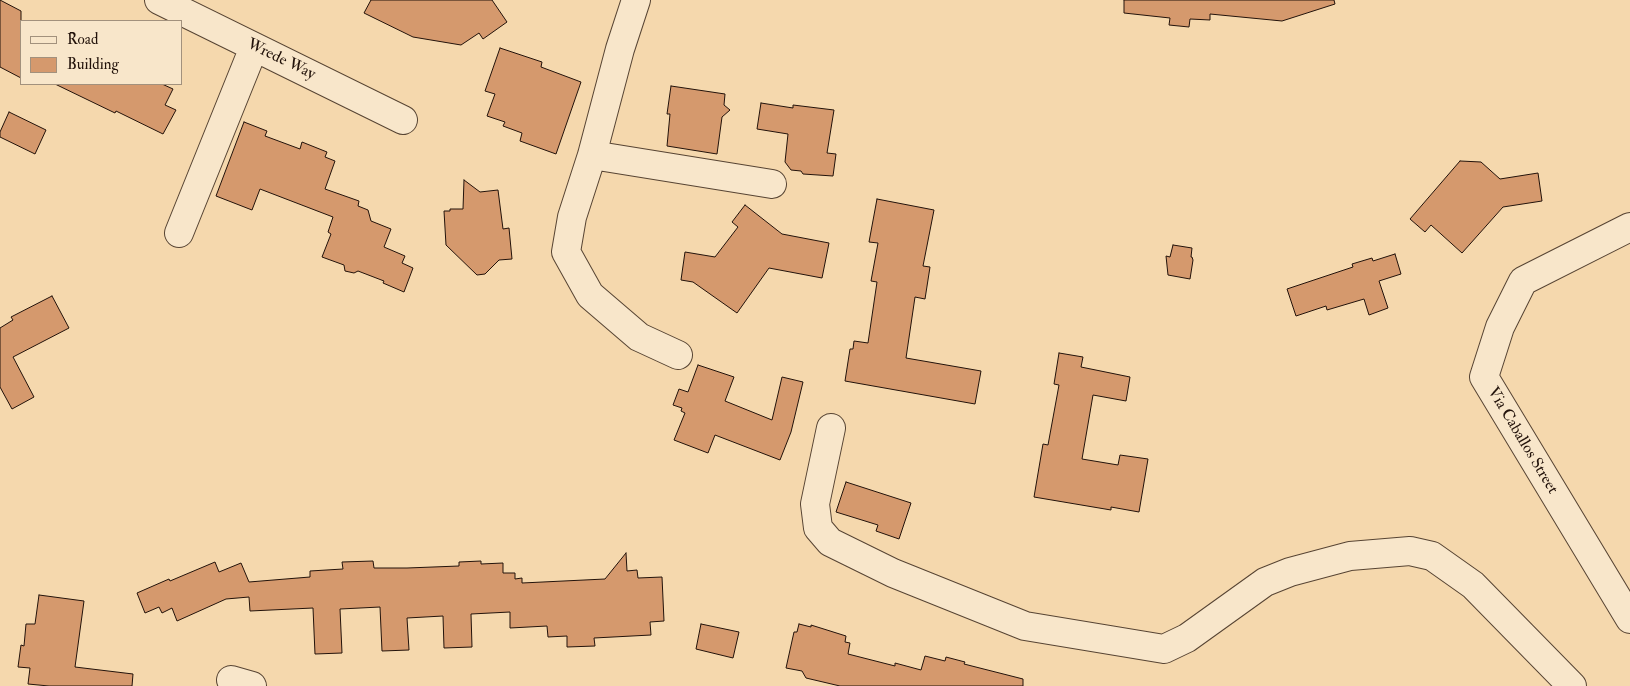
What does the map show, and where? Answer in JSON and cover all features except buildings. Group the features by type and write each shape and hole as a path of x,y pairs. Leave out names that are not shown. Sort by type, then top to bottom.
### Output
{"street":[{"name":"Wrede Way","path":"159,0 403,120"},
{"path":"636,0 620,49 592,155 572,217 566,252 590,295 638,337 678,355"},
{"path":"180,234 254,47"},
{"path":"592,155 772,184"},
{"name":"Via Caballos Street","path":"1630,227 1523,281 1500,327 1484,377 1630,619"},
{"path":"831,428 815,504 818,528 830,542 893,573 1025,626 1164,649 1187,638 1266,582 1290,572 1350,556 1410,551 1432,556 1473,585 1572,686"}]}
